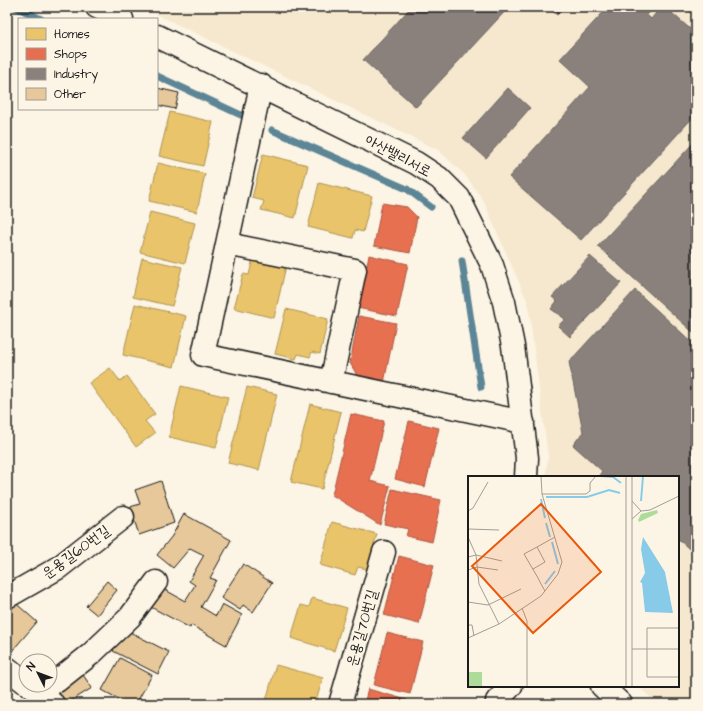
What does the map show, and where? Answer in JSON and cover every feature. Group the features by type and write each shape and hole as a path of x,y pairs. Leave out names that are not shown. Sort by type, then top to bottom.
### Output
{"street":[{"path":"97,7 120,18"},
{"name":"아산밸리서로","path":"158,36 416,163 439,178 459,198 492,265 504,302 513,346 523,422 527,458 526,476"},
{"path":"261,86 203,355 523,422"},
{"path":"227,244 355,270 331,382"},
{"name":"운용길60번길","path":"7,597 58,568 123,517"},
{"name":"운용길70번길","path":"340,704 384,552"},
{"path":"58,680 91,654 124,622 156,582"},
{"path":"7,668 18,676"},
{"path":"603,687 621,704"},
{"path":"41,693 53,704"}],"shaded area":[{"path":"141,7 696,7 696,704 657,704 639,687 679,687 679,476 545,476 548,457 528,303 483,200 464,174 438,150"}],"building: Homes":[{"path":"170,112 213,122 203,166 159,156"},
{"path":"263,154 308,165 295,218 261,210 264,201 252,198"},
{"path":"158,163 205,174 197,212 149,201"},
{"path":"319,183 372,196 363,232 355,230 353,238 308,227"},
{"path":"150,212 195,223 185,263 140,252"},
{"path":"142,258 182,267 172,306 133,297"},
{"path":"253,258 286,266 274,318 234,308 243,274 249,275"},
{"path":"135,304 186,316 174,367 123,355"},
{"path":"286,309 328,319 320,354 312,352 310,357 298,354 296,359 275,354"},
{"path":"110,368 120,381 127,376 155,414 145,421 155,433 136,447 89,383"},
{"path":"181,386 228,397 216,448 169,437"},
{"path":"247,387 277,394 259,470 228,463"},
{"path":"310,404 341,412 322,489 291,482"},
{"path":"332,522 377,534 367,569 358,567 355,575 320,565"},
{"path":"312,598 347,608 334,651 291,638 301,605 309,607"},
{"path":"276,665 323,678 315,704 265,704"}],"building: Shops":[{"path":"382,203 407,207 417,217 410,253 374,246"},
{"path":"369,255 408,264 397,316 357,308"},
{"path":"359,316 396,323 384,383 358,377 350,363"},
{"path":"351,414 384,421 370,481 390,486 380,525 332,495"},
{"path":"409,421 439,428 425,487 395,479"},
{"path":"392,489 441,500 432,542 406,536 408,529 384,524"},
{"path":"399,556 434,565 419,624 384,615"},
{"path":"387,633 423,642 410,694 374,685"},
{"path":"368,689 407,700 405,704 364,704"}],"building: Industry":[{"path":"411,7 509,7 416,107 363,60"},
{"path":"548,7 564,7 557,15"},
{"path":"608,7 655,7 647,15 651,19 661,7 665,7 696,34 696,114 581,240 509,177 590,87 560,59"},
{"path":"508,88 530,108 486,158 463,138"},
{"path":"696,140 696,335 598,246"},
{"path":"590,256 621,283 570,337 558,326 565,319 551,309 557,301 552,297"},
{"path":"635,290 696,346 696,555 679,540 679,476 599,476 602,471 573,445 583,432 569,362"}],"building: Other":[{"path":"158,88 179,93 175,109 158,105"},
{"path":"161,481 174,523 139,535 130,507 140,504 135,490"},
{"path":"184,514 231,540 210,578 216,580 201,607 216,616 222,604 242,615 226,645 191,625 190,628 149,606 160,587 185,601 195,585 189,581 204,555 190,548 173,568 157,555 172,536"},
{"path":"243,564 272,583 253,612 243,605 240,610 221,598"},
{"path":"107,581 117,590 97,615 86,606"},
{"path":"11,599 37,622 12,651 7,647 7,603"},
{"path":"124,629 169,652 158,674 113,651"},
{"path":"120,658 152,675 136,704 128,704 102,690"},
{"path":"81,672 92,688 66,704 58,692 58,688"}],"waterway":[{"path":"16,7 39,18"},
{"path":"158,76 241,115"},
{"path":"272,130 407,189 431,207"},
{"path":"462,261 481,387"}]}
